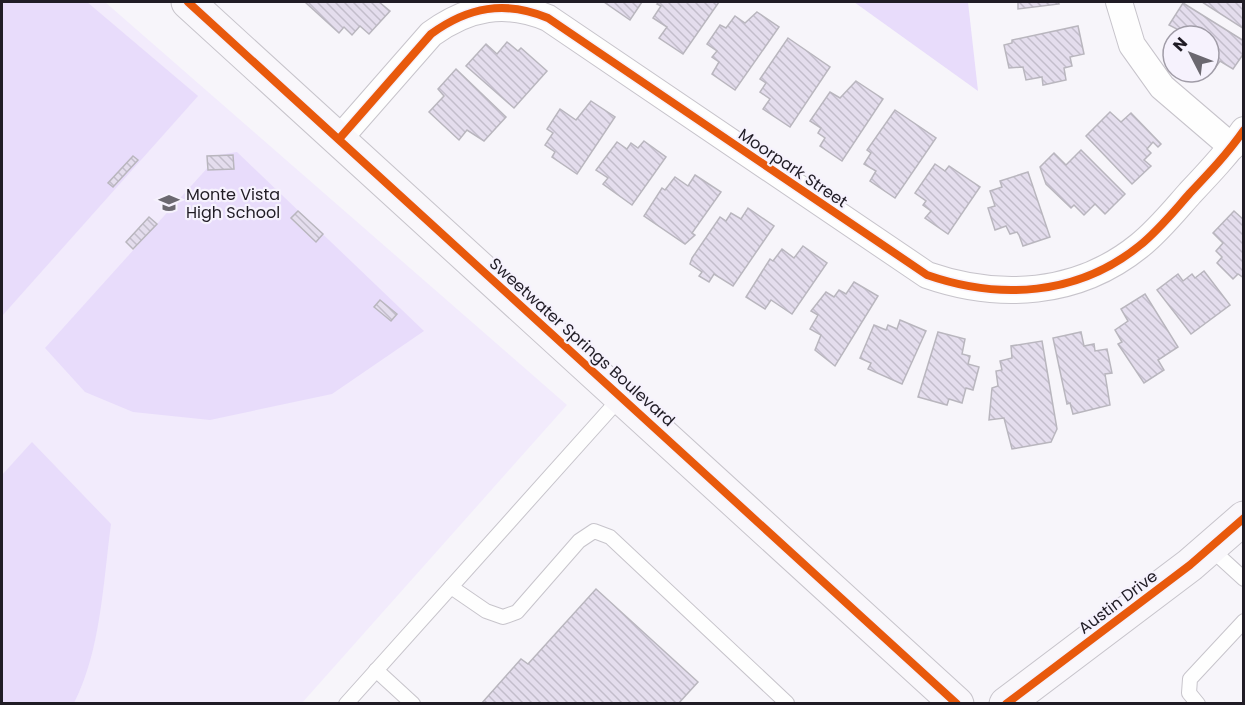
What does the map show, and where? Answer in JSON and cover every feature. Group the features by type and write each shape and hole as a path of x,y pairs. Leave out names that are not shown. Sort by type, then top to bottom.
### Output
{"main road":[{"name":"Sweetwater Springs Boulevard","path":"188,2 957,704"},
{"name":"Austin Drive","path":"1005,704 1210,548 1244,518"}],"street":[{"path":"1119,2 1132,45 1162,87 1238,139"},
{"name":"Moorpark Street","path":"339,139 431,34 445,23 479,9 496,7 532,11 557,23 927,275 973,289 997,292 1045,289 1068,283 1116,262 1157,230 1238,139"}],"lane":[{"path":"346,704 622,396"},
{"path":"451,587 486,611 503,617 517,612 579,541 594,531 610,537 787,703"},
{"path":"1210,548 1244,579"},
{"path":"1198,704 1189,693 1190,680 1244,621"},
{"path":"375,670 413,704"}],"shaded area":[{"name":"Monte Vista High School","path":"2,2 105,2 567,405 302,703 2,703"},
{"path":"2,2 87,2 198,96 2,316"},
{"path":"854,2 968,2 978,91"},
{"path":"237,152 424,331 332,394 210,420 133,412 85,392 45,348 219,155"},
{"path":"32,442 111,524 100,616 90,661 74,703 2,703 2,475"}],"building":[{"path":"305,2 379,2 390,11 369,34 360,26 352,35 344,27 339,33"},
{"path":"604,2 642,2 630,20"},
{"path":"659,2 719,2 683,54 659,38 667,27 653,18 661,6 657,4"},
{"path":"1018,2 1058,2 1059,4 1018,9"},
{"path":"1202,2 1244,2 1244,29"},
{"path":"1183,3 1217,24 1170,24"},
{"path":"757,12 779,27 735,90 712,74 719,62 712,57 717,51 707,44 720,25 726,28 735,16 745,23"},
{"path":"1078,26 1084,54 1070,57 1072,66 1064,68 1066,80 1043,85 1042,77 1026,80 1023,67 1009,68 1004,45 1012,43 1012,40"},
{"path":"1221,27 1244,41 1244,53 1233,69 1221,62"},
{"path":"788,38 830,67 790,127 763,109 770,99 760,92 766,83 760,79"},
{"path":"507,42 518,51 521,48 547,71 514,108 466,66 486,44 497,54"},
{"path":"456,69 506,117 484,141 467,130 459,140 429,112 444,96 438,89"},
{"path":"856,81 883,99 842,161 820,146 825,138 818,133 821,128 810,121 830,92 840,98"},
{"path":"591,101 615,117 577,174 552,157 555,152 545,145 553,133 547,129 560,109 576,120"},
{"path":"895,110 936,138 895,198 870,181 876,171 864,164 871,153 867,150"},
{"path":"1110,112 1121,122 1131,113 1161,144 1158,147 1153,142 1147,149 1151,153 1144,160 1151,166 1132,184 1086,136"},
{"path":"644,141 666,157 632,205 603,184 608,178 596,170 617,142 627,149 631,143 638,148"},
{"path":"1081,150 1125,194 1105,214 1095,204 1084,215 1074,205 1071,208 1046,184 1040,167 1054,153 1066,165"},
{"path":"233,155 234,169 208,170 207,156"},
{"path":"133,156 138,160 113,187 108,183"},
{"path":"935,164 945,171 949,166 980,187 948,234 925,218 931,211 923,205 926,201 915,193"},
{"path":"1028,172 1050,237 1023,246 1017,232 1010,234 1006,226 995,230 988,208 995,206 990,191 1002,187 1000,181"},
{"path":"695,175 721,192 692,233 695,235 685,244 644,216 662,188 665,190 675,177 688,186"},
{"path":"748,208 774,226 733,286 714,274 709,282 699,276 702,272 690,264 692,258 720,217 726,221 731,213 741,219"},
{"path":"298,211 323,234 316,242 291,218"},
{"path":"1234,211 1244,220 1244,278 1238,274 1233,279 1217,263 1222,257 1216,251 1223,243 1213,233"},
{"path":"149,217 157,224 133,249 126,242"},
{"path":"803,246 827,263 792,314 771,300 765,309 746,297 770,259 773,261 782,249 794,258"},
{"path":"1204,271 1230,305 1191,334 1157,290 1178,274 1183,281 1192,274 1195,278"},
{"path":"854,282 878,296 835,366 815,350 821,335 810,329 818,315 811,311 826,292 834,297 839,290 846,294"},
{"path":"1145,294 1178,347 1158,360 1164,370 1144,383 1118,344 1122,342 1115,330 1128,321 1121,309"},
{"path":"380,300 397,314 391,321 374,307"},
{"path":"900,320 926,331 902,384 868,369 871,363 860,358 874,325 886,330 888,325 897,329"},
{"path":"938,332 965,339 962,354 970,356 968,364 979,367 973,390 966,388 962,403 949,399 947,405 918,397"},
{"path":"1081,332 1084,346 1094,344 1095,351 1107,349 1112,373 1105,374 1110,405 1073,414 1070,403 1067,404 1053,338"},
{"path":"1042,341 1057,429 1051,442 1012,449 1004,418 989,420 992,388 998,386 996,371 1002,370 1000,361 1012,358 1011,346"},
{"path":"596,589 698,682 678,704 481,704 521,659 528,664"}],"cycle path":[{"path":"188,2 957,704"},
{"path":"339,139 431,34 473,12 502,8 532,12 548,18 927,275 954,283 1009,290 1037,289 1064,284 1115,263 1139,246 1159,227 1218,163 1244,130"},
{"path":"1006,704 1190,565 1244,518"}],"place":[{"name":"Monte Vista High School","path":"169,203"}]}
